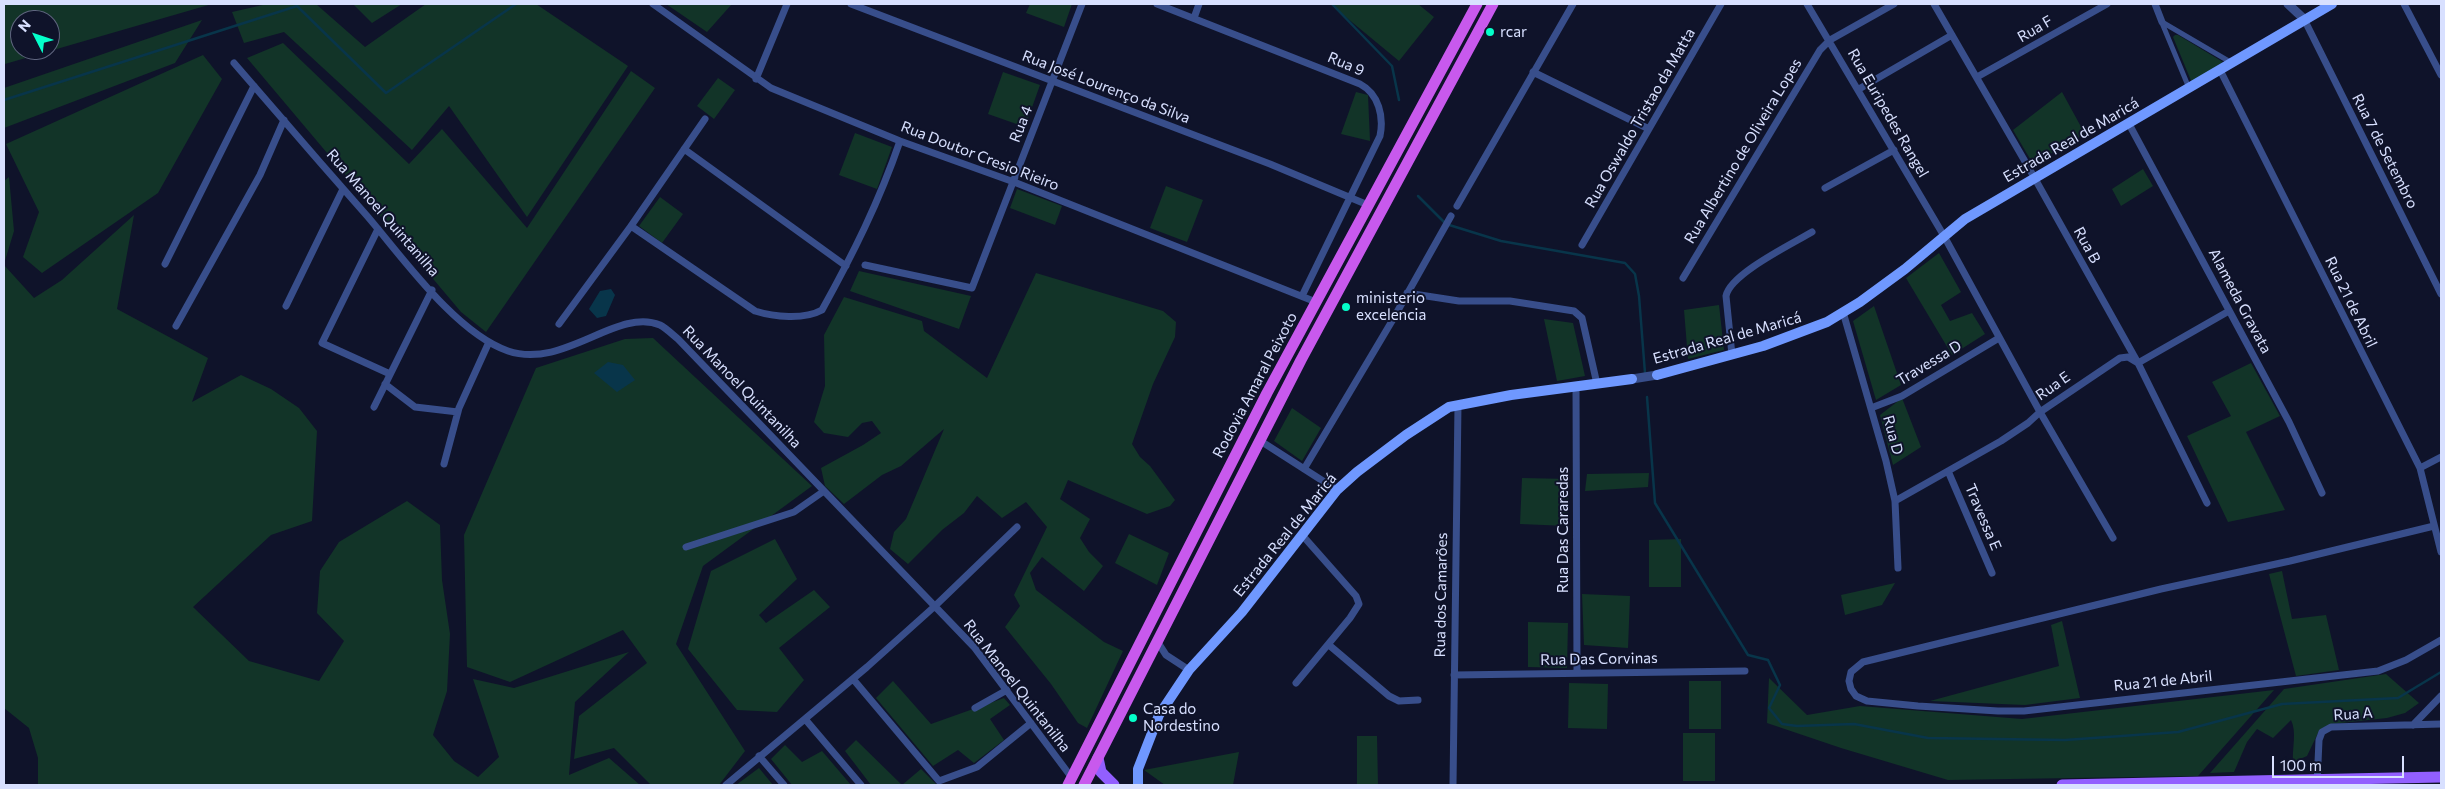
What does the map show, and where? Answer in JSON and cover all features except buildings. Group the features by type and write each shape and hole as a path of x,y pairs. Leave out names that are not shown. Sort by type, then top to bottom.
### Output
{"highway":[{"name":"Rodovia Amaral Peixoto","path":"1070,782 1236,453 1477,4"},
{"name":"Rodovia Amaral Peixoto","path":"1084,785 1259,440 1493,4"}],"main road":[{"name":"Estrada Real de Maricá","path":"1657,375 1732,355 1811,329 1844,312 1905,269 1965,219 2034,177 2129,124 2329,4"},
{"name":"Estrada Real de Maricá","path":"1138,785 1138,769 1159,715 1188,670 1242,612 1337,490 1358,472 1406,435 1439,413 1458,405 1632,379"},
{"path":"1098,758 1101,772 1114,785"},
{"path":"2062,785 2317,782 2441,777"}],"street":[{"name":"Rua Doutor Cresio Rieiro","path":"653,4 771,88 900,141 1014,182 1316,302"},
{"path":"756,79 786,4"},
{"name":"Rua José Lourenço da Silva","path":"851,4 1368,205"},
{"name":"Rua 4","path":"865,265 972,288 1082,4"},
{"name":"Rua 9","path":"1157,4 1360,84 1372,92 1380,113 1380,136 1352,198 1302,296"},
{"path":"1194,18 1199,4"},
{"path":"1456,206 1573,4"},
{"name":"Rua Oswaldo Tristao da Matta","path":"1582,245 1721,4"},
{"name":"Rua Euripedes Rangel","path":"1807,4 1944,236 2040,412 2114,538"},
{"path":"1830,40 1894,4"},
{"name":"Rua B","path":"1934,4 2138,363 2207,503"},
{"name":"Rua F","path":"1977,77 2107,4"},
{"path":"2155,4 2189,88"},
{"path":"2288,4 2304,19"},
{"path":"2404,4 2441,75"},
{"name":"Rua 7 de Setembro","path":"2304,19 2441,294"},
{"path":"2162,22 2232,63"},
{"path":"1858,89 1952,35"},
{"name":"Rua Albertino de Oliveira Lopes","path":"1682,278 1812,62 1830,40"},
{"path":"2433,58 2441,54"},
{"name":"Rua Manoel Quintanilha","path":"234,63 432,290 471,330 489,342 510,352 537,356 567,348 633,323 642,321 661,325 719,380 769,435 974,647 1007,690 1070,782"},
{"name":"Rua 21 de Abril","path":"2220,70 2290,213 2420,468 2441,552"},
{"path":"1534,72 1649,129"},
{"path":"165,264 254,86"},
{"path":"559,324 631,226 705,119"},
{"path":"176,326 260,175 284,120"},
{"name":"Alameda Gravata","path":"2129,124 2289,422 2322,493"},
{"path":"631,226 742,303 764,314 804,316 822,310 878,204 900,141"},
{"path":"684,148 846,266"},
{"path":"1825,188 1894,150"},
{"path":"286,306 343,189"},
{"path":"1304,468 1451,216"},
{"path":"378,229 322,342 390,374"},
{"path":"1732,355 1726,296 1729,288 1763,260 1812,232"},
{"path":"374,407 432,290"},
{"path":"1407,293 1460,301 1510,301 1574,311 1582,318 1597,384"},
{"name":"Rua D","path":"1844,312 1895,501 1898,568"},
{"path":"2138,363 2229,312"},
{"name":"Travessa D","path":"1871,408 1902,396 1999,338"},
{"path":"444,464 458,412 489,342"},
{"name":"Rua E","path":"1895,501 2001,441 2120,358 2128,357 2138,363"},
{"name":"Estrada Real de Maricá","path":"1632,379 1657,375"},
{"path":"385,384 415,407 458,412"},
{"name":"Rua Das Cararedas","path":"1576,386 1577,673"},
{"name":"Rua dos Camarões","path":"1453,785 1458,405"},
{"path":"1259,440 1337,490"},
{"path":"2420,468 2441,457"},
{"name":"Travessa E","path":"1948,471 1992,573"},
{"path":"686,547 794,512 824,491"},
{"name":"Rua 21 de Abril","path":"2434,526 2290,562 2125,597 1863,662 1851,672 1851,689 1856,696 1867,701 1918,706 2024,711 2378,671 2406,660 2441,640"},
{"path":"726,785 853,679 935,606 1017,527"},
{"path":"1296,683 1358,608 1358,600 1303,536"},
{"path":"1156,641 1166,655"},
{"path":"1329,645 1389,696 1399,701 1418,700"},
{"path":"1150,653 1159,652 1166,655 1188,670"},
{"name":"Rua Das Corvinas","path":"1454,675 1744,670"},
{"path":"853,679 939,781 977,767 1030,723"},
{"path":"974,708 1007,690"},
{"path":"2412,725 2441,696"},
{"path":"805,719 861,785"},
{"name":"Rua A","path":"2317,782 2319,740 2322,732 2330,727 2441,724"},
{"path":"759,756 784,785"}],"green space":[{"path":"4,4 212,4 60,48 60,10 10,10 10,60 19,60 5,64"},
{"path":"267,4 316,4 365,47 426,4 536,4 628,66 527,217 449,106 412,150 284,32 244,43 232,12"},
{"path":"353,4 402,4 372,23"},
{"path":"666,4 732,4 707,32"},
{"path":"1030,4 1072,4 1064,27 1026,13"},
{"path":"1330,4 1418,4 1434,17 1399,61"},
{"path":"202,20 175,63 4,128 4,88"},
{"path":"2175,35 2223,62 2192,83 2173,37"},
{"path":"283,43 409,164 442,129 527,228 631,71 655,88 486,332 461,312 247,58"},
{"path":"203,55 222,79 158,193 42,273 23,257 39,212 6,144"},
{"path":"1003,72 1040,85 1025,127 988,114"},
{"path":"718,78 735,90 714,119 697,106"},
{"path":"1356,92 1368,95 1370,141 1341,134"},
{"path":"2062,92 2085,134 2033,164 2013,130"},
{"path":"855,133 892,147 877,189 839,175"},
{"path":"2143,169 2153,186 2121,206 2112,189"},
{"path":"9,177 14,231 4,264 4,181"},
{"path":"1166,186 1203,200 1187,242 1150,228"},
{"path":"1017,189 1062,206 1055,225 1010,208"},
{"path":"660,197 683,214 662,243 639,226"},
{"path":"134,215 117,309 208,358 192,402 241,375 271,389 299,408 317,431 312,521 271,535 193,607 249,661 319,681 344,641 317,613 320,571 339,542 407,501 440,525 442,580 450,634 447,691 433,735 454,761 478,777 499,757 473,679 514,688 629,652 575,702 569,775 609,758 640,785 38,785 38,758 29,728 4,708 4,265 34,298 62,280"},
{"path":"1939,253 1961,292 1941,305 1950,321 1972,313 1985,334 1952,355 1906,278"},
{"path":"859,271 971,296 959,329 850,291"},
{"path":"1036,273 1163,311 1176,322 1175,337 1153,384 1132,444 1140,457 1150,466 1175,500 1170,506 1147,514 1068,480 1060,499 1090,519 1080,538 1089,552 1103,566 1084,591 1042,557 1030,573 1036,590 1104,642 1123,651 1087,728 1078,723 1051,684 1005,627 1020,606 1014,595 1047,527 1026,502 1002,518 977,496 964,513 942,530 908,564 890,549 894,532 906,519 944,429 901,466 882,475 844,504 825,486 821,468 881,433 872,421 862,423 848,437 824,433 814,422 825,386 824,335 844,297 922,321 924,331 987,378"},
{"path":"1719,305 1724,350 1688,359 1684,310"},
{"path":"1874,306 1901,385 1876,400 1853,321"},
{"path":"1544,319 1573,323 1585,376 1557,381"},
{"path":"653,338 812,486 703,566 676,644 745,751 719,785 651,785 614,748 574,759 579,716 647,663 623,630 510,682 467,667 464,535 536,368 625,339"},
{"path":"2251,363 2280,416 2246,432 2285,510 2228,522 2187,436 2231,416 2212,382"},
{"path":"1902,398 1921,447 1893,465 1880,415"},
{"path":"1292,408 1321,428 1302,461 1274,441"},
{"path":"1649,473 1648,487 1585,491 1587,474"},
{"path":"1522,478 1569,479 1567,526 1520,524"},
{"path":"1129,534 1169,553 1157,585 1115,563"},
{"path":"775,539 797,579 759,615 766,623 814,590 830,607 779,648 804,680 777,712 737,710 688,649 711,571"},
{"path":"1681,539 1681,587 1649,587 1649,540"},
{"path":"2282,571 2292,619 2326,615 2339,670 2296,676 2269,574"},
{"path":"1895,583 1882,605 1845,615 1841,595"},
{"path":"1582,594 1630,596 1628,648 1584,645"},
{"path":"2062,621 2080,698 2025,705 1930,701 2059,666 2051,625"},
{"path":"1528,622 1568,623 1567,668 1528,667"},
{"path":"2386,674 2419,703 2405,713 2387,718 2331,724 2318,733 2307,756 2293,762 2294,735 2291,720 2273,738 2257,729 2247,742 2234,772 2210,773 2284,689"},
{"path":"1769,678 1807,715 1860,706 2022,719 2274,690 2198,776 1948,780 1841,748 1767,723"},
{"path":"893,681 931,724 1004,698 1010,705 990,719 1004,740 974,763 958,750 933,766 876,698"},
{"path":"1689,681 1721,681 1721,729 1689,729"},
{"path":"1569,683 1608,684 1607,729 1568,728"},
{"path":"1683,733 1715,733 1715,781 1683,781"},
{"path":"1357,736 1377,736 1378,785 1357,785"},
{"path":"856,740 902,785 871,785 845,751"},
{"path":"785,745 802,762 822,751 851,785 792,785 771,759"},
{"path":"1239,752 1233,785 1165,785 1144,770"},
{"path":"759,768 773,785 736,785"},
{"path":"921,769 937,785 902,785"}],"water":[{"path":"611,289 615,295 606,316 597,318 589,309 600,291"},
{"path":"608,362 623,365 635,380 617,392 594,373"}],"waterway":[{"path":"4,100 297,6 386,93 516,4"},
{"path":"1332,4 1392,66 1399,100"},
{"path":"1418,196 1446,224 1501,241 1625,263 1635,274 1639,296 1645,373"},
{"path":"1647,397 1655,503 1748,655 1768,660 1780,685 1769,708 1782,724 1797,726 1854,724 1928,738 2065,740 2178,732 2282,704 2398,698 2441,672"}],"place":[{"name":"rcar","path":"1490,32"},
{"name":"ministerio excelencia","path":"1346,307"},
{"name":"Casa do Nordestino","path":"1133,718"}]}
